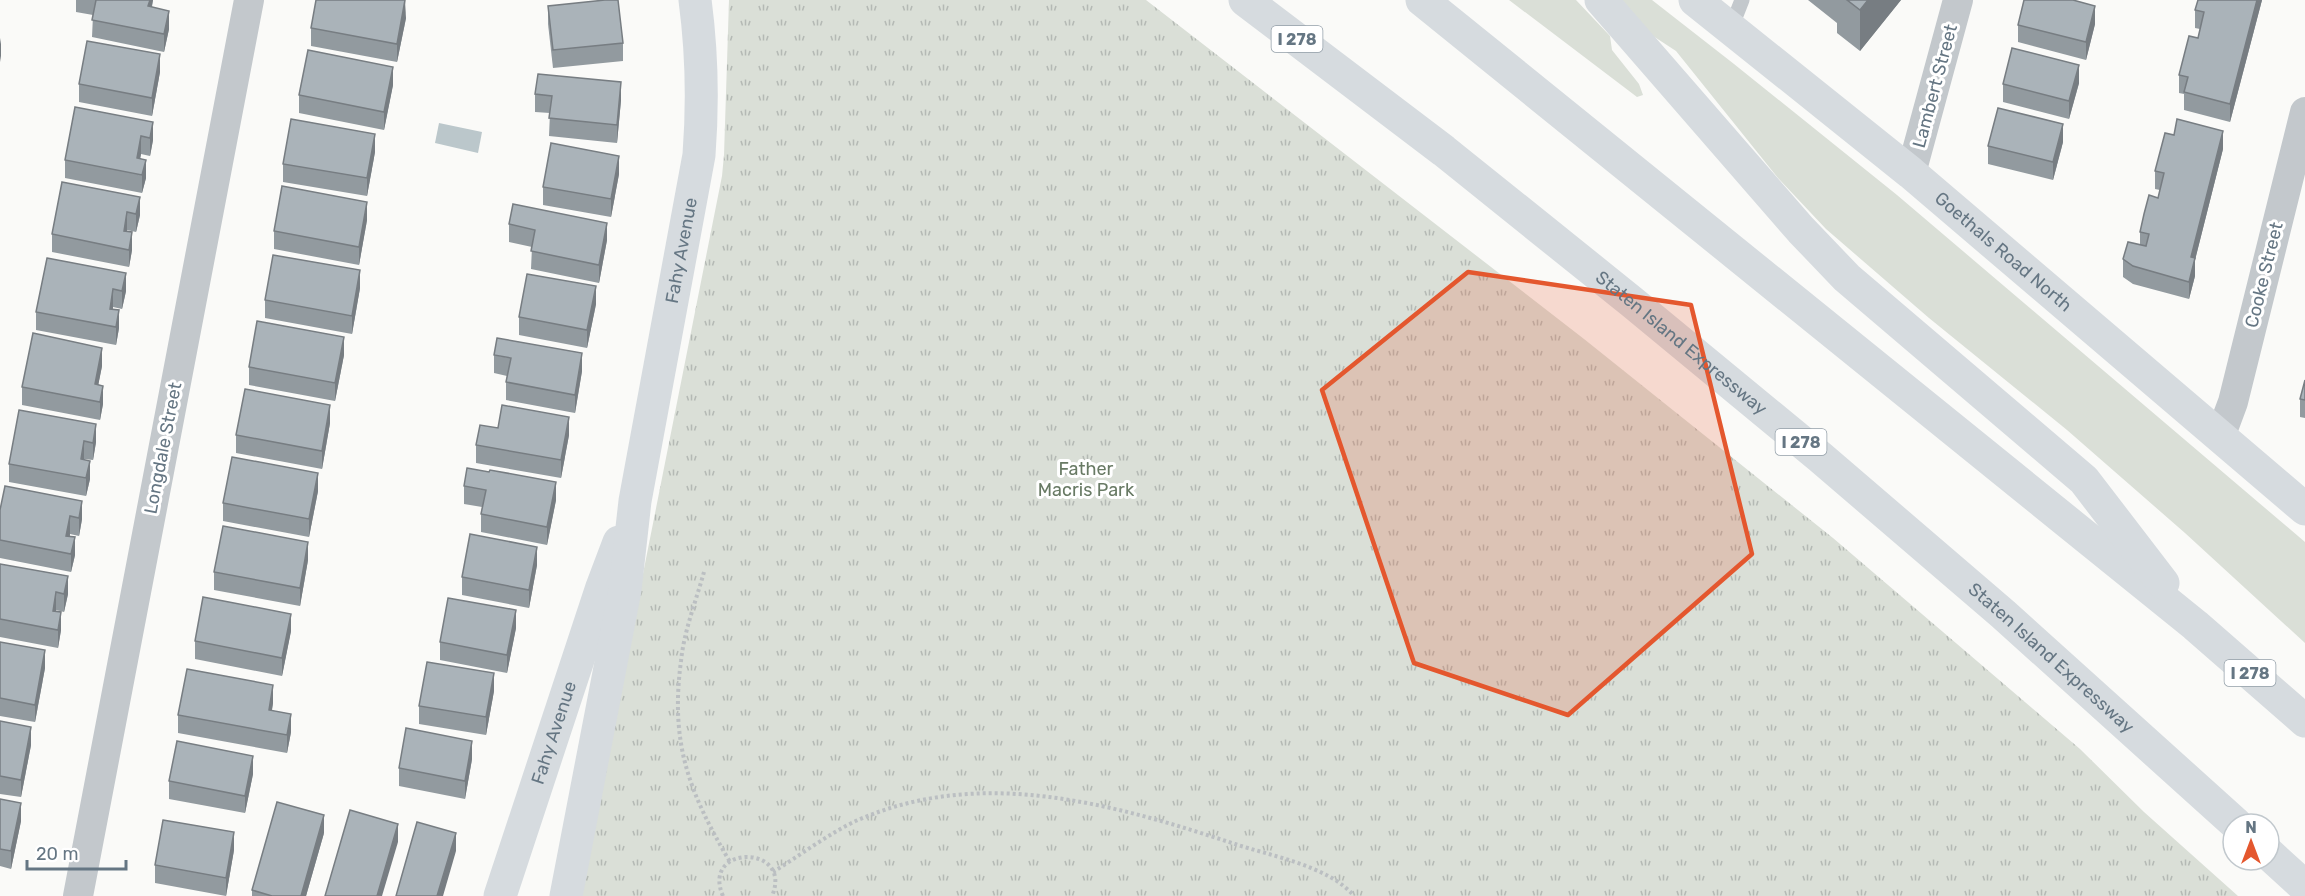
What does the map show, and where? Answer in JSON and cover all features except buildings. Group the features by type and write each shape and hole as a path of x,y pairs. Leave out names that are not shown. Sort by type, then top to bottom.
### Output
{"main road":[{"name":"Fahy Avenue","path":"566,896 625,590 635,501 699,155 703,112 695,0"},
{"name":"Staten Island Expressway","path":"1245,0 1444,151 1828,464 2003,614 2223,812"},
{"name":"I 278","path":"1422,0 2195,625 2305,721"},
{"path":"1601,0 1801,231 1847,279 2084,480 2195,625"},
{"name":"Goethals Road North","path":"1695,0 1736,14 1911,173 2305,509"},
{"name":"Fahy Avenue","path":"500,896 602,587 635,501"},
{"path":"2281,865 2305,887"}],"street":[{"name":"Longdale Street","path":"78,896 249,0"},
{"name":"Lambert Street","path":"1911,173 1958,0"},
{"name":"Cooke Street","path":"2220,437 2233,402 2305,112"}],"path":[{"path":"704,572 681,659 678,697 679,735 684,766 706,821 730,862"},
{"path":"773,872 856,821 895,806 930,797 983,792 1033,794 1108,807 1214,837 1320,872 1346,886 1354,896"},
{"path":"723,896 720,881 722,872 730,862 742,856 751,856 767,864 773,872 775,881 772,896"}],"highlighted area":[{"path":"1468,272 1691,305 1752,554 1568,715 1414,663 1322,390"}],"green space":[{"name":"Father Macris Park","path":"729,0 1146,0 1584,339 1833,538 2080,749 2144,812 2238,896 579,896 722,176"},
{"path":"1509,0 1576,0 1610,36 1612,50 1639,84 1643,95 1637,97"},
{"path":"1622,0 1652,0 1734,64 1897,195 2305,542 2305,643 2185,533 2067,430 1929,318 1826,229 1778,178 1676,51 1653,36"}],"shaded area":[{"path":"439,123 482,132 478,153 435,143"}]}
